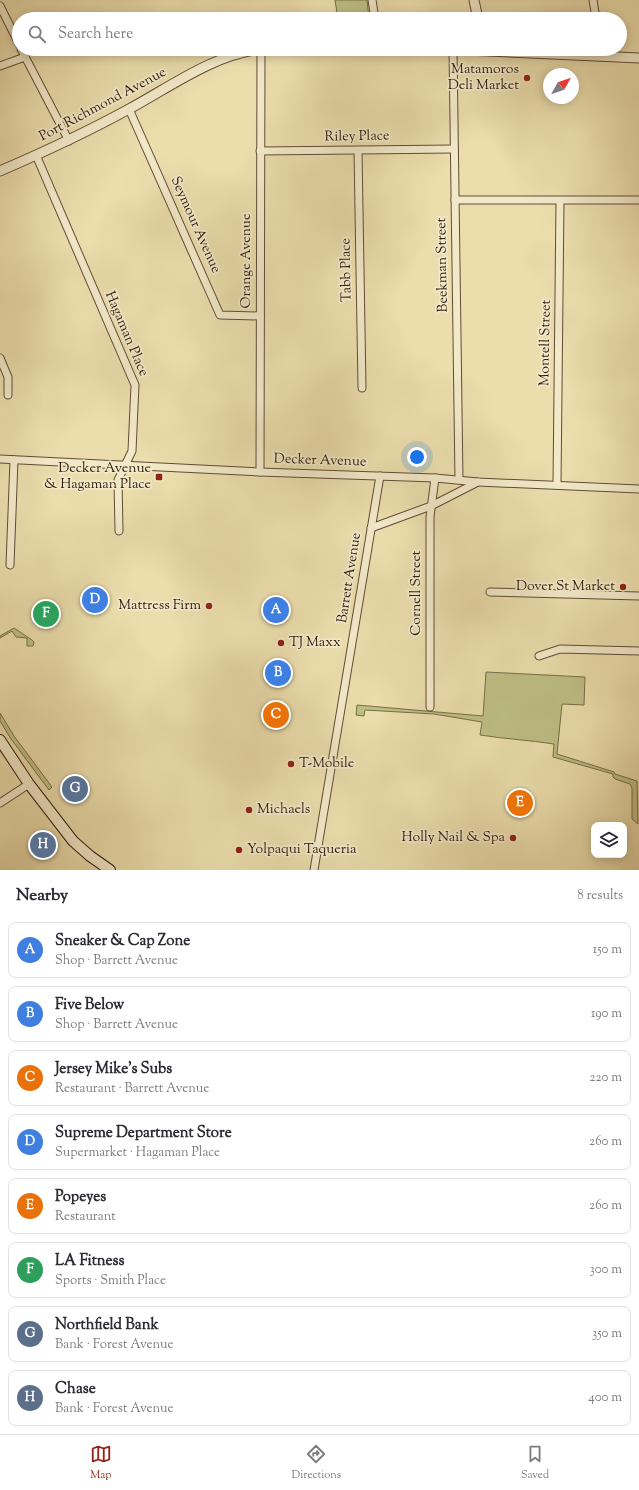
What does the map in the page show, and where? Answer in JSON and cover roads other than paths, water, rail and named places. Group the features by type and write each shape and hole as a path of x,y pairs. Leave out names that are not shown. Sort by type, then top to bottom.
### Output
{"main road":[{"path":"0,740 29,784 76,845 110,870"}],"street":[{"path":"372,0 374,12"},
{"path":"474,0 477,12"},
{"path":"593,0 595,12"},
{"path":"0,6 12,30"},
{"name":"Port Richmond Avenue","path":"0,171 69,141 216,61 235,56"},
{"name":"Orange Avenue","path":"260,472 261,56"},
{"name":"Beekman Street","path":"452,56 458,480"},
{"path":"627,56 639,58"},
{"path":"0,66 25,57 69,141"},
{"name":"Seymour Avenue","path":"129,109 220,315 260,316"},
{"name":"Riley Place","path":"260,152 454,149"},
{"name":"Tabb Place","path":"358,151 362,388"},
{"name":"Hagaman Place","path":"36,155 135,385 132,451 118,480 119,531"},
{"path":"455,200 639,200"},
{"name":"Montell Street","path":"557,485 560,200"},
{"path":"0,358 8,377 8,395"},
{"name":"Decker Avenue","path":"0,459 260,472 435,478 478,482 639,489"},
{"path":"10,565 14,460"},
{"name":"Barrett Avenue","path":"314,870 380,476"},
{"name":"Cornell Street","path":"430,707 431,506 435,478"},
{"name":"Barrett Avenue","path":"372,528 431,506 478,482"},
{"path":"490,592 639,596"},
{"path":"539,656 560,649 639,651"},
{"path":"0,803 29,784"}],"place":[{"name":"Matamoros Deli Market","path":"527,78"},
{"name":"Decker Avenue & Hagaman Place","path":"159,477"},
{"name":"Dover St Market","path":"623,587"},
{"name":"Supreme Department Store","path":"95,600"},
{"name":"Mattress Firm","path":"209,606"},
{"name":"Sneaker & Cap Zone","path":"276,610"},
{"name":"LA Fitness","path":"46,614"},
{"name":"TJ Maxx","path":"281,643"},
{"name":"Five Below","path":"278,673"},
{"name":"Jersey Mike's Subs","path":"276,715"},
{"name":"T-Mobile","path":"291,764"},
{"name":"Northfield Bank","path":"75,789"},
{"name":"Popeyes","path":"520,803"},
{"name":"Michaels","path":"249,810"},
{"name":"Holly Nail & Spa","path":"513,838"},
{"name":"Chase","path":"43,845"},
{"name":"Yolpaqui Taqueria","path":"239,850"}]}
